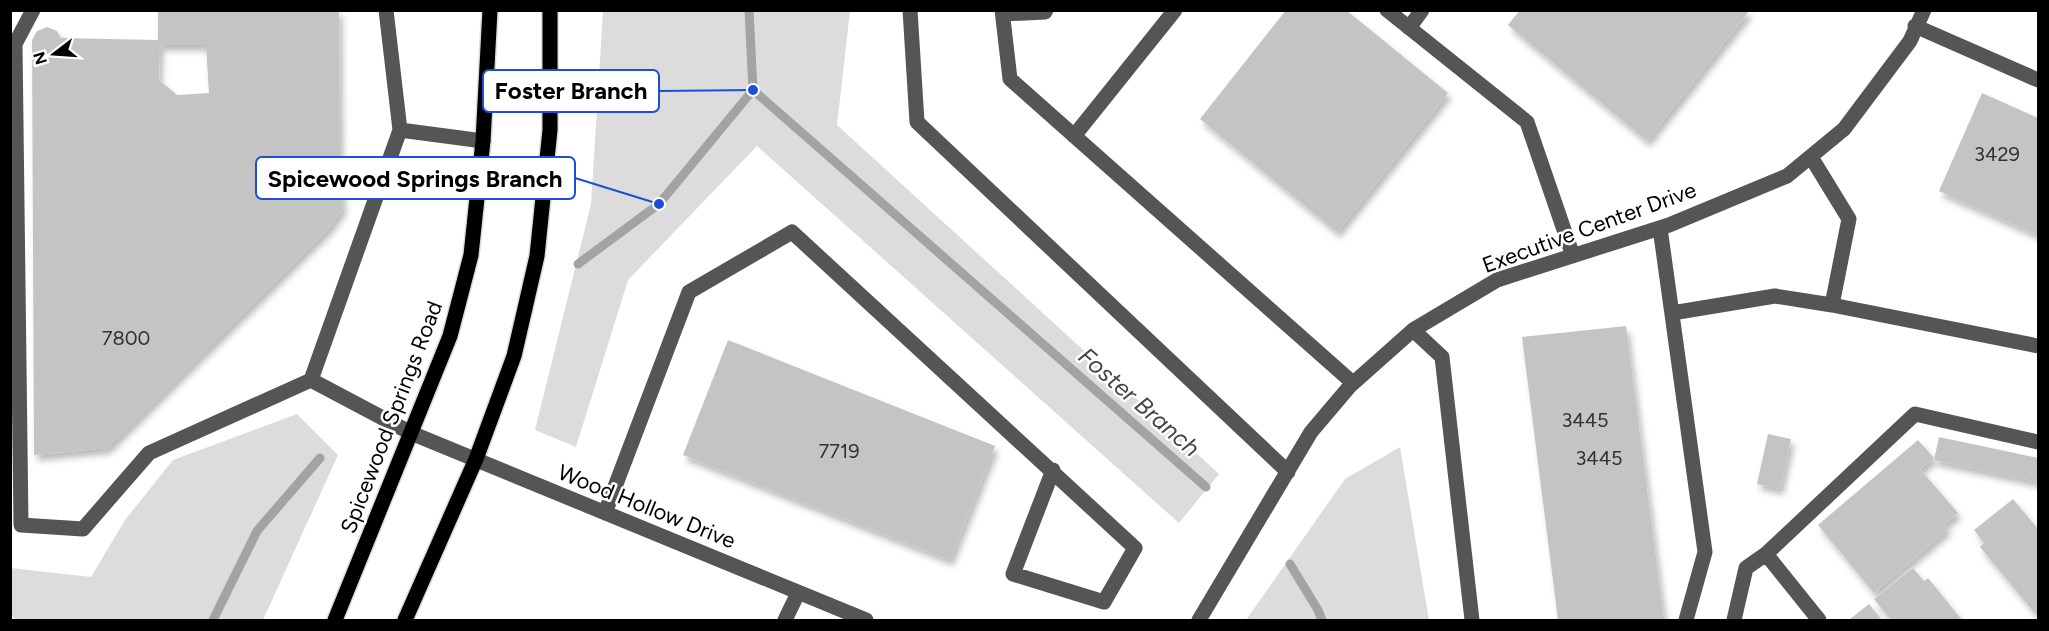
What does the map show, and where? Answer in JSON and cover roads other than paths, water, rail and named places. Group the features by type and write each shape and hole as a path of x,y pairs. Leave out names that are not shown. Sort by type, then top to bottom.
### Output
{"main road":[{"name":"Spicewood Springs Road","path":"335,621 450,336 471,255 483,141 490,10"},
{"path":"405,621 476,459 514,356 537,256 550,130 550,10"}],"street":[{"path":"33,10 15,44 21,525 83,529 149,453 311,380 400,130 386,10"},
{"path":"910,10 917,122 1288,472"},
{"path":"1046,10 1045,12 1003,12 1010,79 1353,383"},
{"path":"1074,136 1175,10"},
{"path":"1387,10 1527,122 1573,256"},
{"path":"1409,28 1422,10"},
{"name":"Executive Center Drive","path":"1199,621 1311,432 1353,383 1413,330 1497,280 1660,228 1787,176 1844,129 1910,41 1924,10"},
{"path":"1915,26 2038,80"},
{"path":"400,130 483,141"},
{"path":"1812,157 1849,219 1832,304"},
{"path":"1660,228 1705,552 1686,621"},
{"path":"605,513 689,292 792,232 1053,470 1135,548 1104,602 1013,574 1053,470"},
{"path":"1672,313 1775,296 1832,304 2038,346"},
{"path":"1413,330 1442,357 1472,621"},
{"name":"Wood Hollow Drive","path":"311,380 411,433 866,621"},
{"path":"1734,621 1746,568 1766,554 1916,414 2038,442"},
{"path":"1766,554 1819,621"},
{"path":"785,621 798,593"}],"waterway":[{"name":"Foster Branch","path":"749,10 753,90 1206,487"},
{"path":"578,264 659,204 753,90"},
{"path":"213,620 257,531 320,458"},
{"name":"Foster Branch","path":"1290,564 1322,620"}],"place":[{"name":"Foster Branch","path":"753,90"},
{"name":"Spicewood Springs Branch","path":"659,204"}]}
